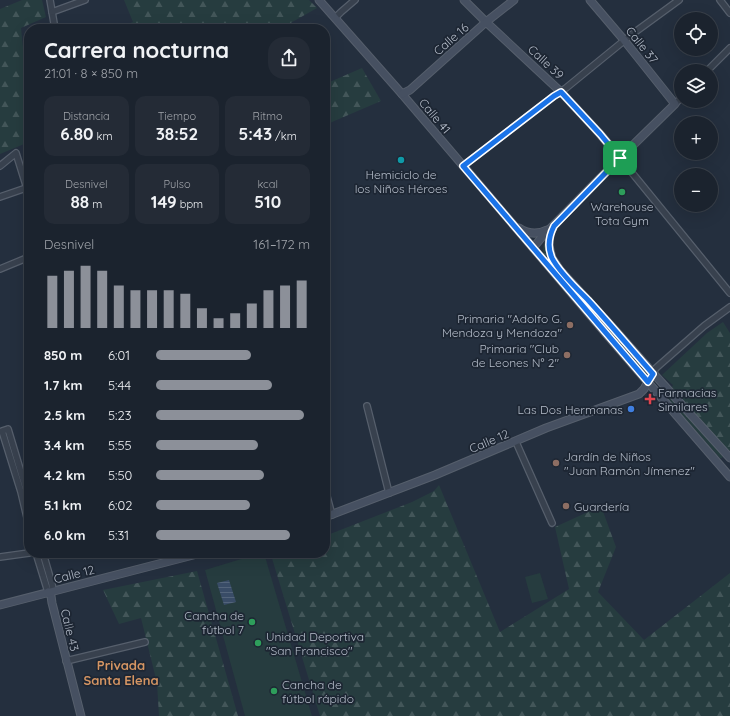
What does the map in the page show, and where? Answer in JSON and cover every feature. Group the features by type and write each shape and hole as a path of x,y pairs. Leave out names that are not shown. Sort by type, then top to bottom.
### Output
{"main road":[{"name":"Calle 41","path":"319,0 402,94 648,382 727,469 730,477"},
{"name":"Calle 39","path":"464,0 561,92 620,158"},
{"name":"Calle 16","path":"402,94 410,90 486,22 514,0"},
{"name":"Calle 37","path":"590,0 674,103"},
{"path":"533,248 542,237 674,105"},
{"path":"512,223 524,231 535,233 544,232 554,226"},
{"path":"554,226 550,234 549,246 552,258 560,270 730,458"},
{"name":"Calle 12","path":"330,515 435,476 546,428 639,394 653,374"},
{"name":"Calle 12","path":"0,605 183,558"},
{"name":"Calle 43","path":"50,593 81,716"}],"street":[{"path":"50,0 54,24"},
{"path":"52,12 85,0"},
{"path":"335,18 355,0"},
{"path":"463,166 561,92 624,40 679,0"},
{"path":"720,0 730,13"},
{"path":"714,64 730,48"},
{"path":"0,166 16,153 24,176"},
{"name":"Calle 39","path":"620,158 730,293"},
{"path":"0,196 24,188"},
{"path":"0,269 24,259"},
{"path":"653,374 656,368 704,326 730,307"},
{"path":"367,406 389,493"},
{"path":"24,479 8,429 2,431 24,507"},
{"path":"516,442 552,523"},
{"path":"20,492 24,492"},
{"path":"0,557 24,554"},
{"path":"38,558 50,593"},
{"path":"44,558 52,584 50,593"},
{"path":"66,661 145,642"}],"green space":[{"path":"22,0 42,0 46,17 30,24 24,24 24,27 21,28 24,58 24,144 0,154 0,9"},
{"path":"124,0 309,0 317,8 289,24 128,24 133,22"},
{"path":"362,68 381,101 330,123 330,82"},
{"path":"544,244 546,244 546,246 609,327 607,330 549,264 543,252"},
{"path":"723,322 730,333 730,450 728,451 671,389 673,385 662,375 707,333"},
{"path":"613,333 649,374 647,377 611,335"},
{"path":"661,387 723,455 722,458 720,458 660,390"},
{"path":"439,485 500,632 569,589 555,527 601,506 616,547 598,592 644,640 730,573 730,716 320,716 272,558 330,558 330,534 412,502 434,491"},
{"name":"Unidad Deportiva \"San Francisco\"","path":"245,558 265,558 312,716 245,716 205,570"},
{"path":"197,571 238,716 159,716 157,683 141,618 119,624 103,590"},
{"path":"540,573 548,599 532,603 525,577"}],"water":[{"path":"229,580 236,602 224,605 217,583"}],"place":[{"name":"Hemiciclo de los Niños Héroes","path":"401,160"},
{"name":"Warehouse Tota Gym","path":"622,192"},
{"name":"Primaria \"Adolfo G. Mendoza y Mendoza\"","path":"570,325"},
{"name":"Primaria \"Club de Leones N° 2\"","path":"567,355"},
{"name":"Farmacias Similares","path":"650,399"},
{"name":"Las Dos Hermanas","path":"631,409"},
{"name":"Jardín de Niños \"Juan Ramón Jímenez\"","path":"556,463"},
{"name":"Guardería","path":"566,506"},
{"name":"Cancha de fútbol 7","path":"252,622"},
{"name":"Unidad Deportiva \"San Francisco\"","path":"258,643"},
{"name":"Cancha de fútbol rápido","path":"274,691"}],"district":[{"name":"Privada Santa Elena","path":"121,672"}],"route":[{"path":"561,92 620,158 554,226 550,234 549,246 552,258 560,270 653,374 648,382 463,166 561,92"}]}
